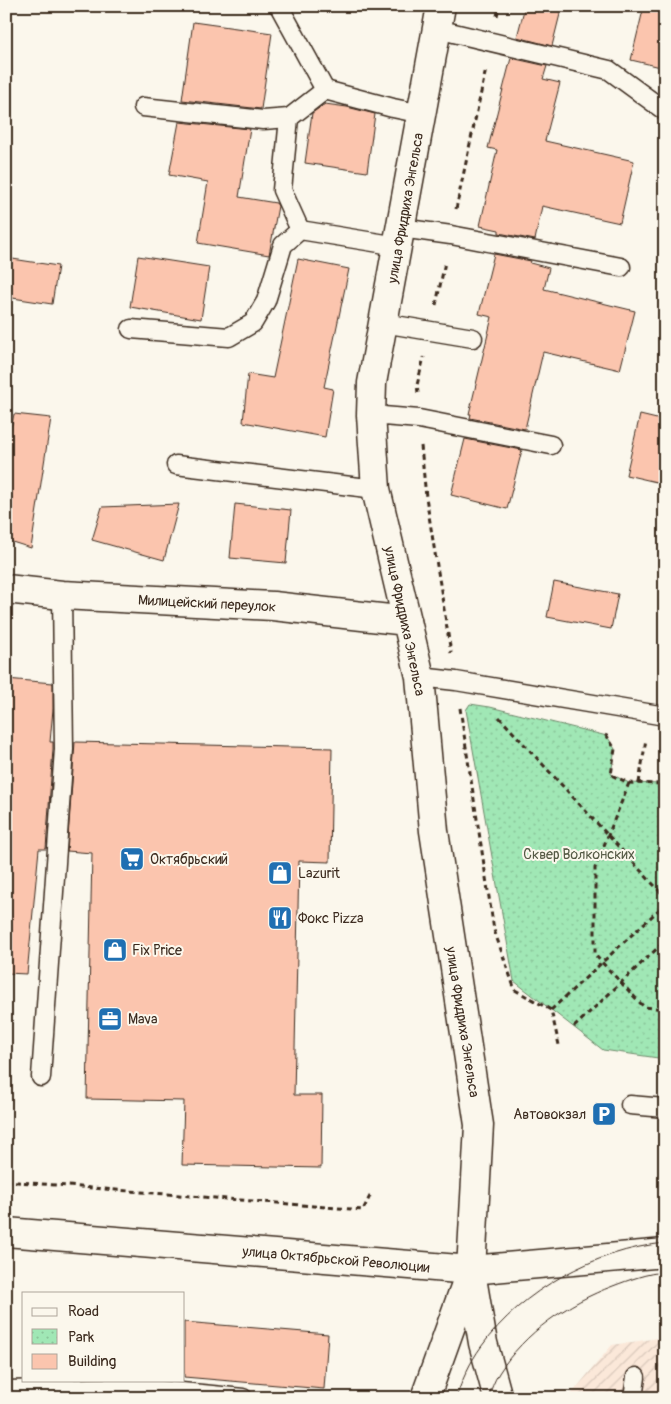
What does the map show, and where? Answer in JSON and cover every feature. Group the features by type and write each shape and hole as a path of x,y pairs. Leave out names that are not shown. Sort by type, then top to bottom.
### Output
{"street":[{"name":"улица Фридриха Энгельса","path":"439,18 372,384 371,416 376,489 420,677 434,831 479,1125 471,1270 483,1343 498,1398"},
{"name":"Милицейский переулок","path":"6,589 62,595 272,606 407,621"},
{"name":"улица Октябрьской Революции","path":"6,1232 471,1270 665,1253"},
{"name":"улица Фридриха Энгельса","path":"425,1398 471,1270"}],"lane":[{"path":"280,6 325,90 422,114"},
{"path":"439,18 491,43 609,70 665,111"},
{"path":"143,107 263,120 289,118 325,90"},
{"path":"289,118 282,190 300,230"},
{"path":"131,329 229,337 252,323 266,301 283,245 300,230 399,237 451,236 621,267"},
{"path":"383,324 473,338"},
{"path":"371,416 419,419 551,445"},
{"path":"176,464 376,489"},
{"path":"41,1077 64,749 62,595"},
{"path":"420,677 456,681 657,714"},
{"path":"630,1105 665,1108"},
{"path":"632,1398 636,1376"},
{"path":"6,1390 130,1387 243,1398"}],"path":[{"path":"499,6 451,236 417,385 426,497 494,930 515,990 551,1010 559,1045"},
{"path":"497,714 665,897"},
{"path":"639,783 657,714"},
{"path":"598,734 607,736 615,749 611,774 629,782 662,784 665,767"},
{"path":"629,782 595,868 595,955 644,1006 665,1009"},
{"path":"551,1010 665,904"},
{"path":"574,1027 665,941"},
{"path":"6,1181 363,1210 371,1194"}],"shaded area":[{"path":"665,1337 665,1398 568,1398 612,1345"}],"green space":[{"name":"Сквер Волконских","path":"470,704 490,707 607,736 615,749 611,774 629,783 662,784 665,767 665,1059 603,1050 514,981 466,710"}],"building":[{"path":"525,6 562,6 552,46 517,37"},
{"path":"644,6 665,6 665,68 631,60"},
{"path":"193,22 272,33 261,109 182,100"},
{"path":"511,58 547,66 543,79 560,83 545,141 634,161 620,223 542,206 535,240 499,233 499,230 480,226 497,150 488,148"},
{"path":"325,104 375,114 367,172 305,163 312,113"},
{"path":"179,122 250,129 239,197 276,203 278,206 269,255 198,243 208,182 169,175"},
{"path":"494,254 531,261 530,263 549,268 544,289 635,311 620,370 543,352 525,429 470,418 471,414 469,414 492,317 479,314"},
{"path":"138,256 209,267 201,319 130,307"},
{"path":"6,258 58,266 52,304 6,297"},
{"path":"298,259 349,269 324,387 333,389 325,437 243,422 248,374 273,378"},
{"path":"14,414 51,418 31,548 6,540 6,451"},
{"path":"640,415 665,421 665,484 626,475"},
{"path":"465,439 522,450 507,509 451,495"},
{"path":"179,504 164,560 92,540 102,507"},
{"path":"235,504 291,510 286,563 230,558"},
{"path":"554,582 618,594 611,629 547,617"},
{"path":"6,679 53,683 50,742 53,742 53,749 46,849 39,849 27,974 6,973"},
{"path":"75,742 332,748 330,862 299,861 294,1095 322,1095 321,1168 182,1165 184,1101 87,1099 92,853 67,851"},
{"path":"185,1322 328,1334 324,1389 185,1377"}],"tram line":[{"path":"456,1398 467,1371 481,1347 498,1326 539,1291 562,1276 612,1254 665,1243"},
{"path":"488,1398 497,1376 510,1358 521,1345 549,1320 596,1293 638,1277 665,1272"}],"place":[{"name":"Октябрьский","path":"132,859"},
{"name":"Lazurit","path":"280,873"},
{"name":"Фокс Pizza","path":"280,918"},
{"name":"Fix Price","path":"115,950"},
{"name":"Mava","path":"110,1019"},
{"name":"Автовокзал","path":"604,1114"}]}
